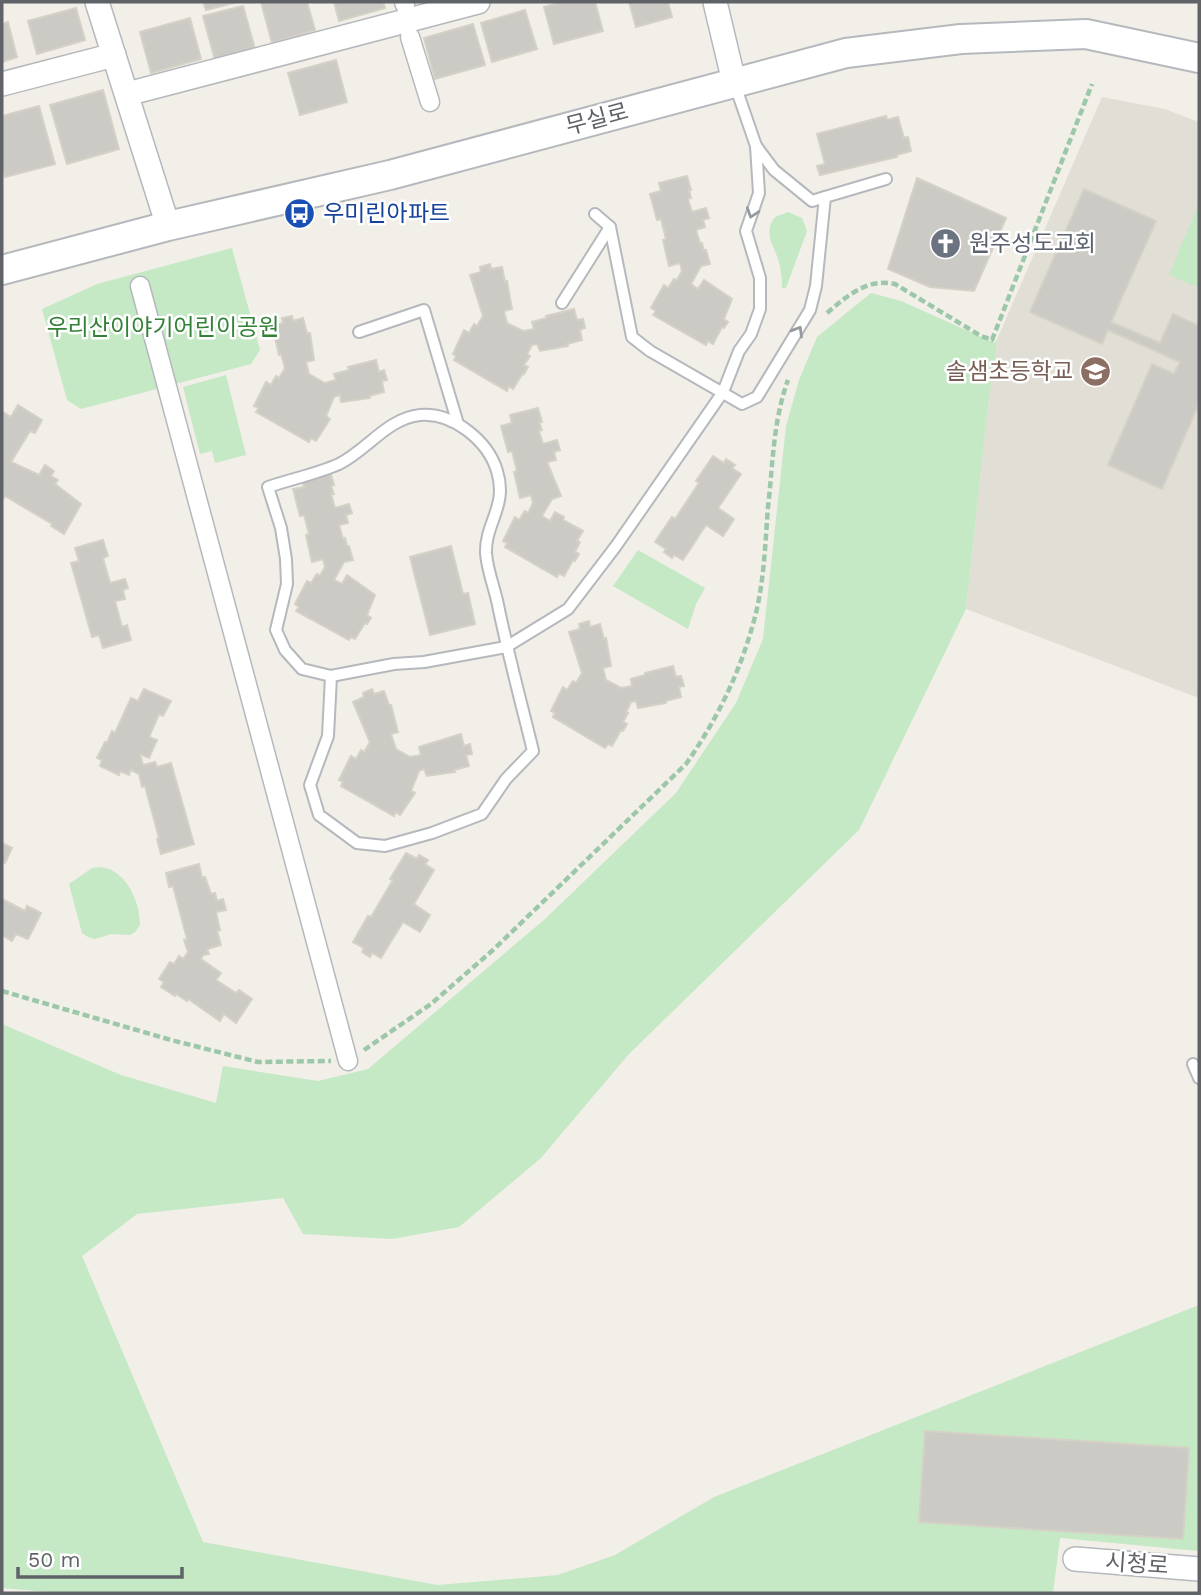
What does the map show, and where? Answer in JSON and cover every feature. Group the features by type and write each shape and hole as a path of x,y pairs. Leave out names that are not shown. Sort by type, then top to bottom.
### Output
{"street":[{"path":"96,2 169,226"},
{"path":"127,94 478,2"},
{"path":"715,2 734,82"},
{"name":"무실로","path":"2,270 169,226 390,175 846,53 961,38 1086,34 1199,58"},
{"path":"410,37 430,102"},
{"path":"2,84 114,55"},
{"path":"140,286 348,1061"},
{"name":"시청로","path":"1075,1559 1199,1569"}],"lane":[{"path":"331,676 328,736 310,785 319,815 357,843 385,846 432,833 482,814 506,779 533,751 506,647 486,553 499,509 501,490 497,470 488,450 458,424 420,415 403,419 338,464 268,486 281,528 286,559 287,584 276,630 285,650 302,669 331,676 506,647 568,609 616,546 723,392 760,309 760,278 746,231 759,193 755,146 734,82"},
{"path":"755,146 774,170 812,201 886,178"},
{"path":"595,214 610,226 632,337 650,351 742,404 757,397 810,310 816,286 825,197"},
{"path":"562,303 610,226"},
{"path":"359,332 424,310 458,424"},
{"path":"1193,1064 1199,1078"}],"path":[{"path":"825,314 850,294 883,282 895,284 992,340 1092,85"},
{"path":"2,991 258,1062 348,1061 430,1004 493,950 686,764 710,729 738,668 754,624 761,585 776,419 791,370"}],"shaded area":[{"name":"솔샘초등학교","path":"1102,97 1165,109 1199,122 1199,698 966,609 998,337"}],"green space":[{"path":"1199,203 1199,288 1169,275"},
{"path":"788,212 802,218 807,231 786,288 782,288 780,266 769,233 775,217"},
{"name":"우리산이야기어린이공원","path":"232,248 260,350 251,364 81,409 67,400 42,309 97,284"},
{"path":"871,293 901,301 995,343 998,337 966,609 859,830 628,1055 541,1158 459,1227 392,1239 303,1234 283,1198 137,1214 82,1256 203,1542 437,1585 558,1575 615,1555 714,1497 1199,1305 1199,1551 1060,1538 1053,1593 60,1593 2,1588 2,1024 121,1075 216,1103 223,1066 318,1081 368,1069 545,919 676,793 736,703 763,639 786,426 799,380 817,337"},
{"path":"226,375 246,455 215,463 212,451 200,454 183,387"},
{"path":"638,550 705,588 696,604 688,629 613,586"},
{"path":"101,867 118,874 134,897 140,925 130,935 111,934 95,939 82,933 69,884 92,868"}],"building":[{"path":"203,2 237,2 206,10"},
{"path":"261,2 307,2 315,30 272,43"},
{"path":"334,2 383,2 385,8 339,21"},
{"path":"562,2 595,2 603,31 554,44 544,7"},
{"path":"629,2 668,2 672,17 636,27"},
{"path":"243,6 255,49 215,60 203,16"},
{"path":"76,8 85,40 37,54 28,21"},
{"path":"525,10 537,49 492,62 481,23"},
{"path":"190,18 201,59 151,73 140,32"},
{"path":"8,22 17,57 2,62 2,24"},
{"path":"473,24 485,65 435,79 424,38"},
{"path":"336,60 347,102 300,115 288,73"},
{"path":"103,90 119,149 67,164 50,105"},
{"path":"39,106 55,164 5,177 2,164 2,116"},
{"path":"886,116 887,120 898,117 904,138 908,137 911,151 897,157 820,175 817,166 825,164 817,134"},
{"path":"687,176 691,190 691,198 688,199 692,212 706,208 709,218 703,220 705,227 696,230 710,264 701,266 691,284 698,289 704,280 732,299 724,319 728,322 722,327 713,344 708,341 706,345 653,315 656,311 651,308 664,285 668,288 682,271 680,263 669,266 661,219 657,220 650,194 661,191 659,183"},
{"name":"원주성도교회","path":"917,178 1006,218 974,291 930,287 888,269"},
{"path":"1084,189 1156,221 1111,322 1160,343 1173,314 1199,326 1199,403 1162,489 1108,465 1152,364 1174,374 1180,362 1108,330 1102,344 1030,312"},
{"path":"490,264 491,269 502,267 505,282 507,281 512,309 504,311 507,323 523,331 534,329 532,322 574,309 577,320 583,319 585,328 580,330 582,340 567,344 568,346 540,351 537,344 532,345 527,354 530,356 524,365 528,367 513,389 509,386 507,391 454,360 456,356 453,354 464,330 469,333 483,316 470,275 481,272 480,267"},
{"path":"292,316 293,321 303,318 307,333 310,333 314,360 306,362 309,374 325,383 336,380 334,374 349,370 348,367 376,360 379,372 384,370 387,380 382,381 384,392 369,396 370,398 341,402 340,395 334,397 326,416 330,419 316,441 311,438 309,442 256,412 259,408 254,406 266,382 271,385 285,368 272,326 283,323 282,318"},
{"path":"18,405 42,420 35,433 30,431 11,462 39,475 45,465 54,471 51,476 58,480 55,484 81,504 64,534 51,526 52,524 2,496 2,415 3,412 11,417"},
{"path":"538,408 542,422 539,422 542,430 539,431 543,444 557,440 560,450 554,452 556,460 547,462 561,496 552,499 542,516 550,521 555,512 564,517 563,520 583,531 575,552 579,554 564,576 559,573 557,577 505,547 507,543 503,541 515,517 519,520 525,511 528,513 533,503 531,495 520,498 512,451 508,452 501,426 512,423 510,415"},
{"path":"713,456 724,463 726,459 735,465 732,468 741,474 718,508 734,519 723,536 706,525 683,560 674,555 672,558 664,552 666,549 655,542 672,517 675,519"},
{"path":"330,471 335,508 349,504 352,513 346,515 348,523 339,525 353,560 344,562 334,580 342,584 347,575 375,595 367,615 371,618 355,639 351,637 349,640 296,611 299,607 295,604 307,581 311,583 317,574 320,576 325,567 323,559 312,562 306,535 309,534 304,515 300,516 293,489 304,487 302,479"},
{"path":"103,540 108,556 103,558 110,583 125,579 128,588 123,590 125,599 115,601 122,627 127,625 131,640 103,648 99,635 92,637 71,563 79,561 75,548"},
{"path":"451,546 463,594 468,593 475,624 430,635 410,557"},
{"path":"589,621 590,627 600,624 604,639 606,638 611,666 603,668 606,680 621,688 632,686 631,679 673,666 676,677 681,676 684,686 679,687 681,697 666,703 638,708 636,701 631,702 623,722 627,724 612,746 608,744 605,748 553,717 555,713 551,711 563,687 567,690 573,681 576,683 582,673 569,632 580,629 579,624"},
{"path":"144,689 171,701 163,716 159,714 149,737 157,740 149,758 140,754 143,765 155,762 157,767 171,763 194,844 161,854 145,786 142,787 139,774 131,770 129,775 120,771 119,775 100,766 102,760 97,758 112,731 115,733 131,698 138,701"},
{"path":"372,689 374,694 384,691 391,705 398,732 391,734 396,749 410,757 421,755 419,747 461,734 464,746 470,744 472,754 466,755 469,766 454,770 455,772 427,776 424,769 419,771 411,791 415,793 400,815 396,812 394,816 341,786 343,782 339,780 351,756 356,759 370,742 353,702"},
{"path":"2,843 12,848 5,863 2,861"},
{"path":"406,853 417,859 419,855 428,860 425,864 434,870 414,904 430,915 420,932 403,922 381,958 372,953 370,957 362,952 364,948 353,942 368,916 371,917"},
{"path":"199,864 202,878 205,877 211,894 215,893 217,901 223,899 226,910 216,912 221,945 207,949 209,954 203,955 201,959 221,973 216,980 236,993 239,990 252,999 236,1023 224,1014 220,1021 188,999 187,1001 176,994 175,996 161,987 164,982 159,979 170,962 174,964 179,956 183,959 188,952 173,886 169,887 166,873"},
{"path":"2,899 25,911 27,906 41,913 28,939 16,934 12,941 2,935"},
{"path":"925,1431 1189,1448 1183,1539 919,1522"}],"place":[{"name":"우미린아파트","path":"300,213"},
{"name":"원주성도교회","path":"946,243"},
{"name":"솔샘초등학교","path":"1096,371"}]}
